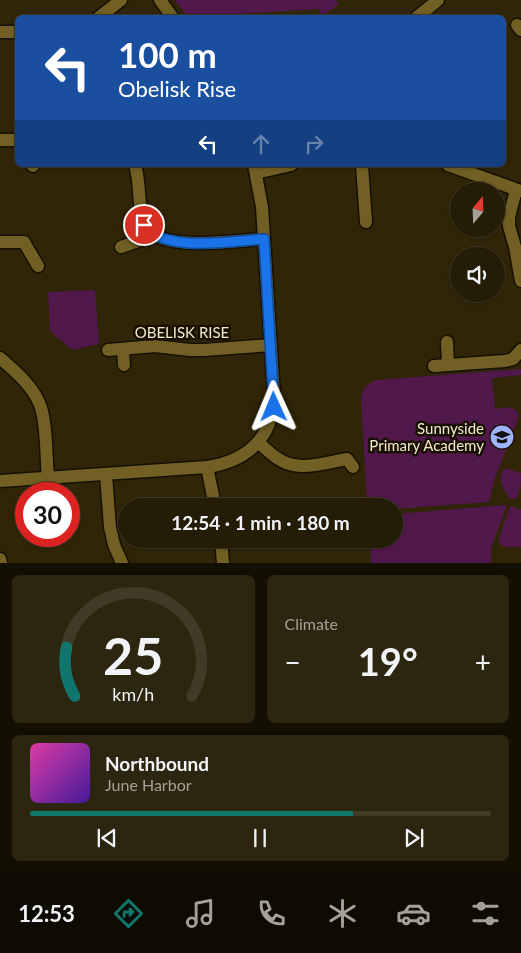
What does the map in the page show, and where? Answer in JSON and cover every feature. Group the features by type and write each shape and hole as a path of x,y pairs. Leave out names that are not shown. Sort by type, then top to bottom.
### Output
{"street":[{"path":"102,15 121,0"},
{"path":"160,0 171,15"},
{"path":"420,15 438,0"},
{"path":"0,32 15,32"},
{"path":"0,140 15,140"},
{"path":"136,167 138,174 140,209 144,225 153,235 165,240 185,243 264,239"},
{"path":"0,481 207,467 230,462 247,452 258,442 268,426 274,407 262,207 255,169 273,167"},
{"path":"362,167 366,222"},
{"path":"454,167 518,190 508,226 515,248 521,281"},
{"path":"121,247 138,241 148,231"},
{"path":"0,242 24,242 38,266"},
{"path":"447,342 448,365"},
{"name":"OBELISK RISE","path":"108,350 155,346 204,350 271,345"},
{"name":"OBELISK RISE","path":"122,349 124,365"},
{"path":"434,366 504,361 513,359 521,350"},
{"path":"0,358 23,379 40,403 43,413 48,478"},
{"path":"258,442 278,459 296,466 351,459"},
{"path":"207,467 213,498"},
{"path":"106,475 110,527 114,545 122,563"},
{"path":"222,548 223,563"},
{"path":"0,559 1,563"}],"shaded area":[{"path":"175,0 336,0 339,4 323,15 318,9 220,15 186,15"},
{"path":"95,290 99,344 72,350 50,331 48,292"},
{"path":"521,369 521,375 492,378 495,409 512,408 519,416 495,478 489,502 403,508 403,498 367,498 361,399 364,389 370,383 377,380"},
{"path":"506,468 521,473 520,491 516,499 509,498 501,482 501,475"},
{"path":"507,505 491,548 491,563 371,563 370,548 403,548 403,513"},
{"path":"510,506 521,510 521,547 504,547 499,543"}],"place":[{"name":"Sunnyside Primary Academy","path":"502,437"}],"route":[{"path":"144,225 148,231 158,238 174,242 264,239 274,407"}]}
